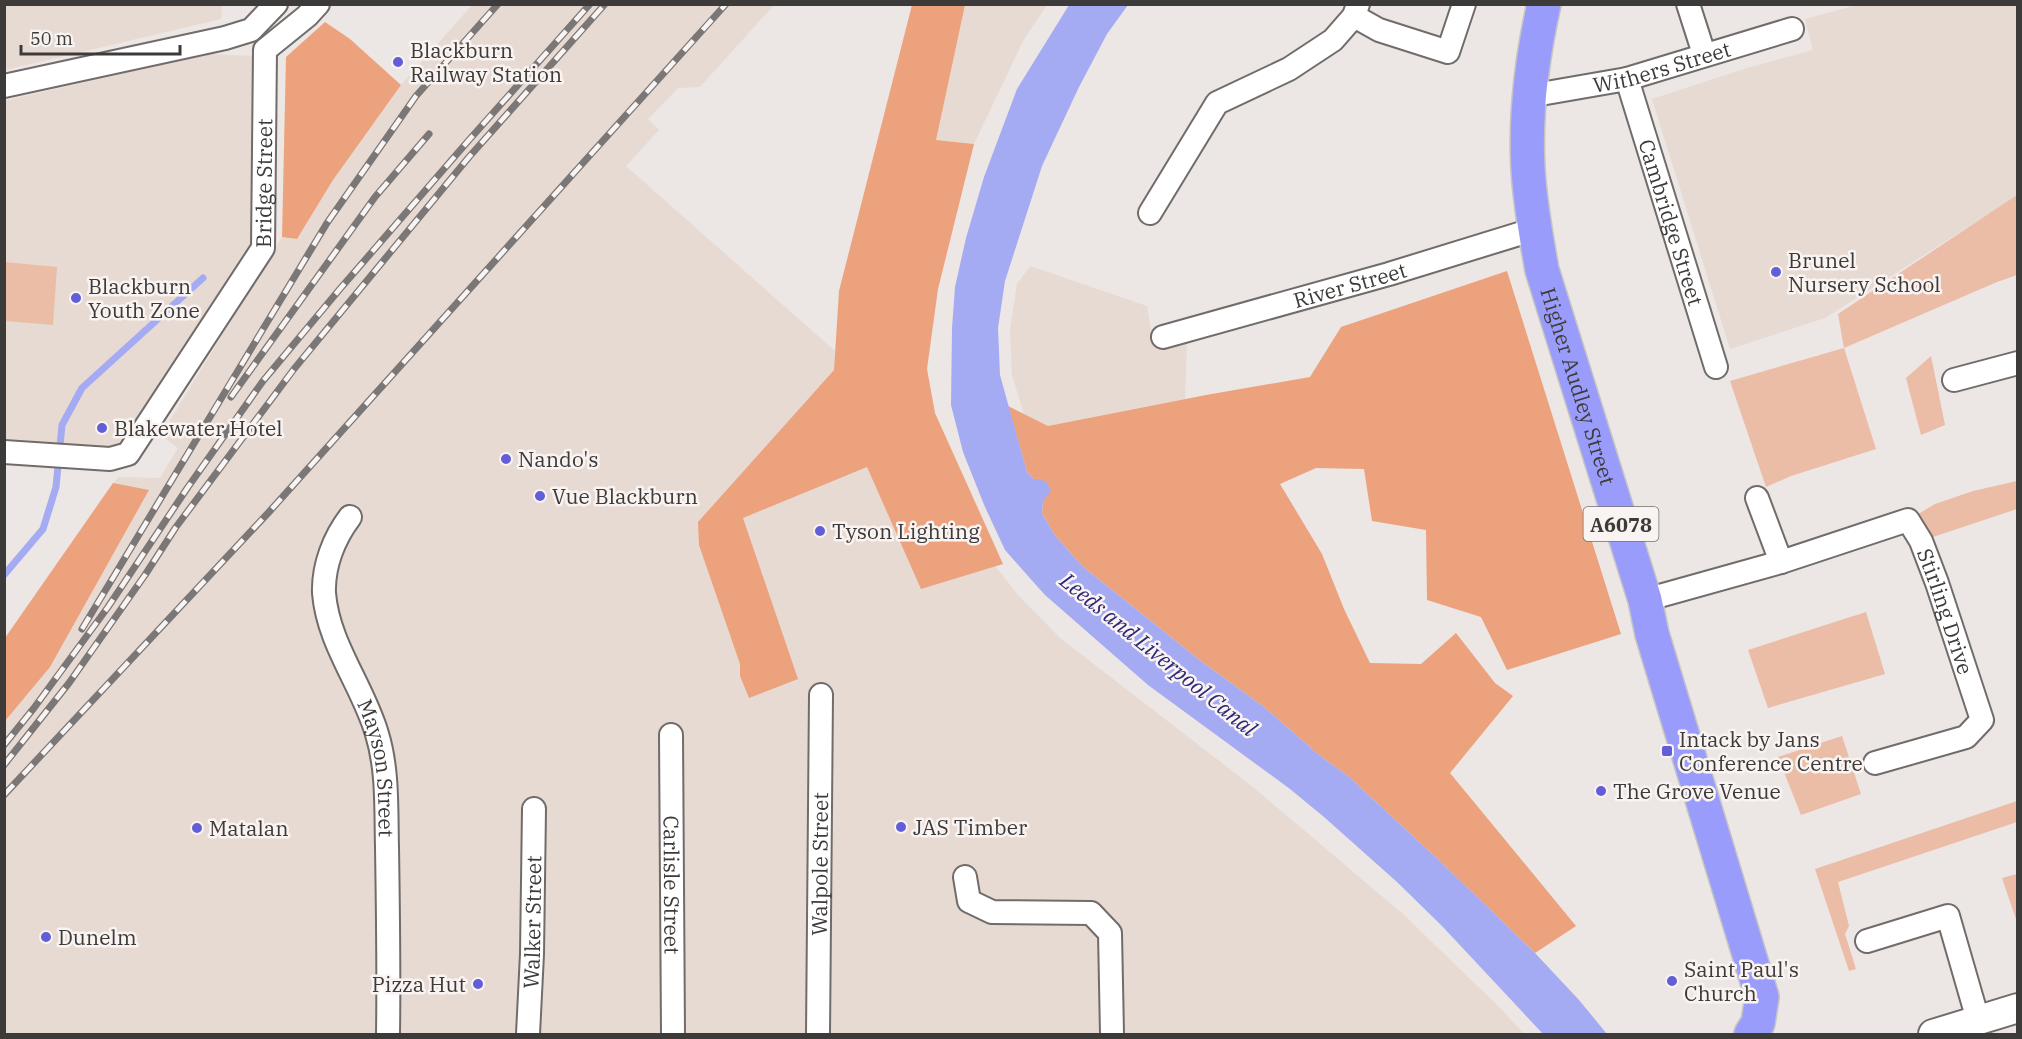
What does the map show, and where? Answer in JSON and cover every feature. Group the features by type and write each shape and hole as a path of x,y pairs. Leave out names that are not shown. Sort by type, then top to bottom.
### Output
{"highway":[{"name":"Higher Audley Street","path":"1544,4 1529,96 1528,168 1542,270 1645,600 1652,634 1762,997 1758,1023 1751,1035"}],"street":[{"path":"251,30 260,4"},
{"path":"4,86 225,39 251,30 276,4"},
{"name":"Bridge Street","path":"4,452 110,459 128,454 263,248 265,50 307,16 318,4"},
{"path":"1150,213 1217,103 1289,69 1333,40 1356,10 1379,30 1448,52 1464,4"},
{"path":"1688,4 1704,54"},
{"name":"Withers Street","path":"1529,96 1627,79 1792,28"},
{"name":"Cambridge Street","path":"1627,79 1716,367"},
{"name":"River Street","path":"1163,337 1389,274 1535,229"},
{"path":"1954,380 2018,363"},
{"path":"1758,498 1781,562"},
{"name":"Mayson Street","path":"350,517 337,534 328,564 324,592 330,624 377,733 386,778 389,930 388,1035"},
{"name":"Stirling Drive","path":"1645,600 1781,562 1908,520 1921,541 1982,720 1966,737 1875,763"},
{"name":"Walpole Street","path":"818,1035 821,695"},
{"name":"Carlisle Street","path":"671,735 673,1035"},
{"name":"Walker Street","path":"528,1035 532,954 534,809"},
{"path":"965,877 969,901 992,912 1091,913 1110,933 1112,1035"},
{"path":"1867,941 1948,916 1978,1020"},
{"path":"1933,1035 2018,1008"}],"shaded area":[{"path":"473,4 774,5 700,87 678,88 648,119 659,130 626,166 835,351 834,370 719,499 867,466 995,566 1018,595 1060,638 1253,787 1403,914 1524,1034 5,1034 5,638 118,477 160,478 178,448 161,435 282,237 297,239 333,180 401,85"},
{"path":"4,5 222,5 221,19 5,70"},
{"path":"912,5 965,5 936,140 974,144 938,289 927,369 935,413 1003,564 921,589 867,467 743,518 798,679 749,698 740,676 740,664 699,545 698,522 834,370 839,291"},
{"path":"965,5 1047,5 1023,41 974,144 935,140"},
{"path":"1857,5 2017,5 2017,196 1825,318 1730,349 1652,99 1747,68 1813,50 1805,19"},
{"path":"325,22 350,39 401,85 333,180 297,239 282,237 286,57"},
{"path":"208,54 256,56 256,239 123,445 111,452 5,442 4,101"},
{"path":"2017,195 2017,275 1844,348 1838,314"},
{"path":"5,262 57,267 53,325 5,321"},
{"path":"1030,266 1147,306 1153,345 1187,342 1185,399 1048,426 1024,414 1012,375 1010,330 1017,284"},
{"path":"1507,271 1621,634 1507,670 1481,617 1427,600 1426,530 1372,521 1364,469 1316,468 1280,484 1322,554 1344,609 1370,663 1421,664 1456,633 1495,683 1513,696 1450,773 1576,926 1535,953 1348,776 1319,755 1264,707 1202,662 1082,566 1054,534 1042,513 1043,501 1034,479 1027,472 1008,406 1048,426 1310,377 1341,327"},
{"path":"1844,348 1876,449 1791,476 1766,487 1730,381"},
{"path":"1931,356 1945,425 1921,435 1906,378"},
{"path":"2017,481 2017,509 1921,541 1908,520 1935,504 1973,491"},
{"path":"113,483 149,490 50,667 5,721 5,638"},
{"path":"1866,612 1885,674 1768,708 1748,650"},
{"path":"1842,736 1861,794 1801,815 1778,757"},
{"path":"2017,801 2017,822 1838,882 1849,926 1845,934 1856,969 1849,971 1815,869"},
{"path":"2018,874 2017,922 2002,878"}],"water":[{"name":"Leeds and Liverpool Canal","path":"1069,5 1128,5 1107,34 1042,166 1005,281 998,328 1000,375 1027,472 1034,479 1046,481 1051,491 1043,501 1042,513 1054,534 1082,566 1202,662 1264,707 1319,755 1348,776 1535,953 1607,1034 1543,1034 1442,926 1397,882 1290,789 1148,685 1045,595 1005,550 963,452 951,405 955,287 966,238 984,177 1017,89"}],"waterway":[{"path":"4,575 43,529 56,487 62,425 82,388 203,278"}],"railway":[{"path":"82,629 327,223 416,96 498,4"},
{"path":"4,745 108,607 188,487 263,381 469,140 590,4"},
{"path":"4,765 69,683 176,527 294,369 469,157 605,4"},
{"path":"4,795 269,512 726,4"},
{"path":"231,397 375,197 429,134"}],"place":[{"name":"Blackburn Railway Station","path":"398,62"},
{"name":"Brunel Nursery School","path":"1776,272"},
{"name":"Blackburn Youth Zone","path":"76,298"},
{"name":"Blakewater Hotel","path":"102,428"},
{"name":"Nando's","path":"506,459"},
{"name":"Vue Blackburn","path":"540,496"},
{"name":"Tyson Lighting","path":"820,531"},
{"name":"Intack by Jans Conference Centre","path":"1667,751"},
{"name":"The Grove Venue","path":"1601,791"},
{"name":"JAS Timber","path":"901,827"},
{"name":"Matalan","path":"197,828"},
{"name":"Dunelm","path":"46,937"},
{"name":"Saint Paul's Church","path":"1672,981"},
{"name":"Pizza Hut","path":"478,984"}]}
